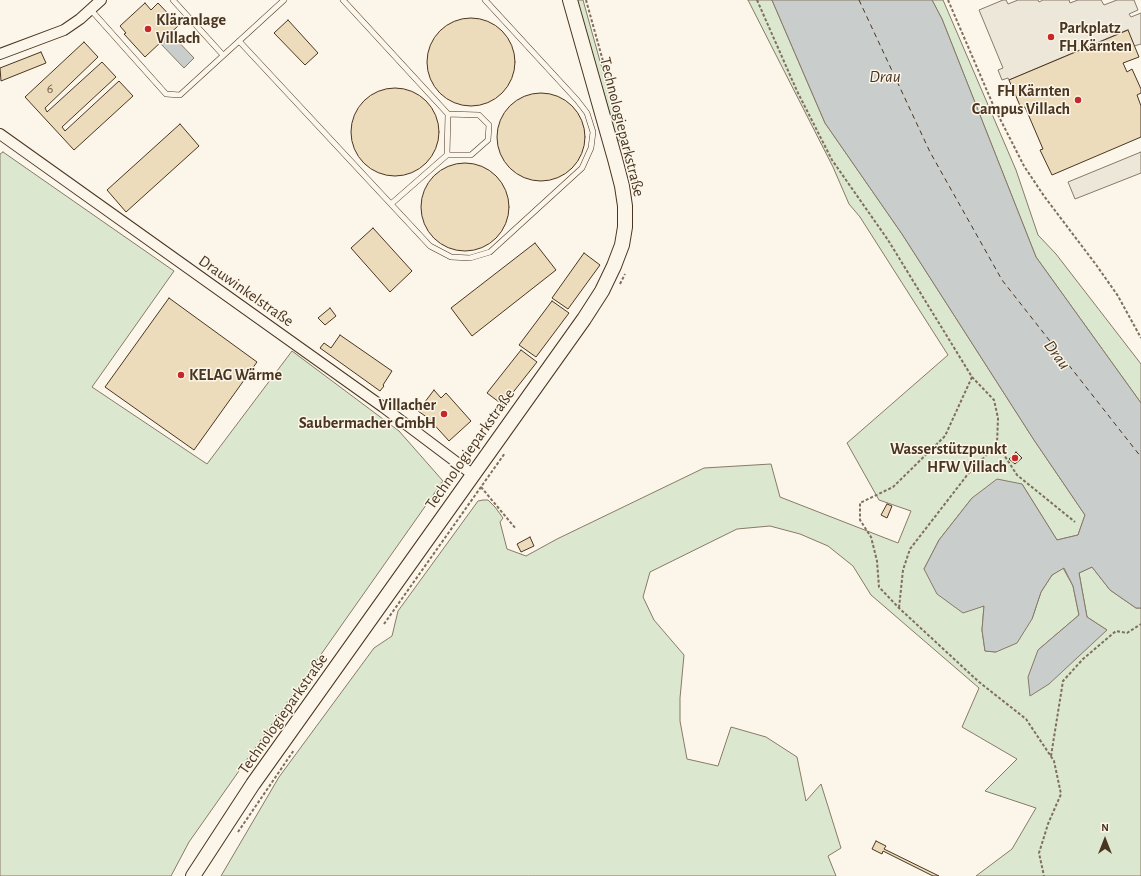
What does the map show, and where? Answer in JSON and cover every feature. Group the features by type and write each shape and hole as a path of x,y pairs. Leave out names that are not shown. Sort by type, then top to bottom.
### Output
{"street":[{"path":"0,54 64,30 91,10 101,0"},
{"name":"Technologieparkstraße","path":"193,876 253,784 472,474 584,319 602,291 614,266 622,245 625,227 625,206 622,186 616,159 570,0"},
{"name":"Drauwinkelstraße","path":"0,134 376,403 472,474"}],"lane":[{"path":"173,0 223,55"},
{"path":"91,10 166,94 180,95 284,0"},
{"path":"343,0 448,114 447,155"},
{"path":"239,41 430,246 452,256 470,258 490,252 582,168 591,148 593,132 587,113 577,100 485,0"},
{"path":"391,204 447,155 471,155 488,140 489,126 479,115 448,114"}],"path":[{"path":"757,0 797,91 832,160 888,240 972,377 994,400 998,418 997,444 1017,475 1075,522"},
{"path":"948,0 994,107 1024,166 1044,196 1118,296 1141,338"},
{"path":"972,377 945,436 893,487 860,503 860,520 871,537 877,561 880,587 899,608 979,682 1026,719 1054,761 1061,794 1048,824 1039,854 1044,876"},
{"path":"899,608 903,570 910,549 968,474 997,444"},
{"path":"472,474 481,488 516,529"},
{"path":"1051,757 1063,681 1083,659 1116,631 1127,632 1141,624"}],"green space":[{"path":"577,0 583,0 620,133 620,142 617,139"},
{"path":"748,0 772,0 825,123 902,234 1034,440 1085,515 1078,535 1057,540 1022,484 972,498 939,540 924,569 984,606 982,630 985,651 996,652 1032,619 1041,592 1052,575 1063,568 1073,586 1079,615 1038,650 1107,630 1087,617 1079,573 1092,567 1110,590 1136,608 1141,608 1141,876 976,876 1012,849 1036,808 985,791 1017,759 962,727 979,688 871,595 853,566 828,546 800,534 770,526 737,529 650,572 643,597 654,620 684,655 680,698 680,721 687,759 718,766 731,727 766,737 797,757 806,801 821,784 841,848 828,856 836,876 221,876 279,777 374,648 392,636 398,611 478,501 488,500 503,518 500,522 507,549 526,556 557,539 704,468 771,464 780,497 898,543 911,511 879,500 847,443 948,355 860,217 849,204 833,167"},
{"path":"932,0 943,0 1016,170 1038,235 1056,254 1141,364 1141,403 1036,257 942,19"},
{"path":"3,152 174,271 92,387 207,464 292,351 399,431 443,481 189,842 171,876 0,876 0,154"}],"shaded area":[{"name":"Parkplatz FH Kärnten","path":"1006,0 1008,4 1018,0 1038,0 1039,2 1043,0 1069,0 1070,3 1078,0 1101,0 1104,5 1117,0 1134,0 1138,10 1129,14 1131,17 1141,13 1141,44 1134,46 1127,30 1009,80 1008,78 1002,80 998,70 1003,68 979,10"},
{"path":"1141,152 1141,173 1075,199 1068,182"}],"water":[{"name":"Drau","path":"772,0 932,0 942,19 1036,257 1141,403 1141,608 1136,608 1110,590 1092,567 1079,573 1087,617 1107,630 1049,684 1030,696 1028,677 1038,650 1079,615 1073,586 1064,568 1052,575 1041,592 1032,619 1017,643 996,652 985,651 982,630 984,606 963,613 937,594 924,569 939,540 972,498 997,479 1022,484 1057,540 1078,535 1085,515 1034,440 902,234 825,123"},
{"path":"170,33 194,58 184,68 160,43"}],"building":[{"name":"Kläranlage Villach","path":"145,3 151,10 158,3 179,25 145,57 124,34 126,33 120,26"},
{"path":"471,18 488,22 502,31 511,45 515,62 511,79 502,93 488,102 471,106 454,102 440,93 431,79 427,62 431,45 440,31 454,22"},
{"path":"288,20 318,53 305,65 274,33"},
{"name":"FH Kärnten Campus Villach","path":"1128,30 1139,57 1123,63 1127,72 1132,69 1141,89 1141,93 1137,95 1141,106 1141,137 1052,175 1040,150 1043,149 1025,107 1021,108 1009,80"},
{"path":"84,42 98,57 45,108 47,112 102,62 116,77 62,127 65,131 119,81 133,96 74,150 25,97"},
{"path":"41,52 46,63 1,81 0,68"},
{"path":"395,88 412,92 426,101 435,115 439,132 435,149 426,163 412,172 395,176 378,172 364,163 355,149 351,132 355,115 364,101 378,92"},
{"path":"541,93 558,97 572,106 581,120 585,137 581,154 572,168 558,177 541,181 524,177 510,168 501,154 497,137 501,120 510,106 524,97"},
{"path":"180,124 199,146 126,212 107,190"},
{"path":"465,163 482,167 496,176 505,190 509,207 505,224 496,238 482,247 465,251 448,247 434,238 425,224 421,207 425,190 434,176 448,167"},
{"path":"373,228 412,271 390,292 351,248"},
{"path":"535,243 556,270 472,336 451,308"},
{"path":"584,253 600,265 568,309 552,298"},
{"name":"KELAG Wärme","path":"169,298 257,362 194,450 105,387"},
{"path":"552,301 569,313 536,357 519,345"},
{"path":"330,308 336,316 325,325 318,318"},
{"path":"340,335 392,371 380,391 320,348 324,343 331,348"},
{"path":"521,350 537,362 503,405 487,393"},
{"name":"Villacher Saubermacher GmbH","path":"434,390 441,398 446,393 471,421 449,441 428,418 418,411"},
{"name":"Wasserstützpunkt HFW Villach","path":"1016,452 1022,458 1015,464 1009,459"},
{"path":"887,504 892,506 887,518 881,515"},
{"path":"530,537 534,546 521,552 517,544"},
{"path":"876,841 886,846 884,849 939,876 933,876 883,851 882,854 872,849"}],"ferry route":[{"path":"859,0 930,152 1002,280 1141,457"}],"place":[{"name":"Kläranlage Villach","path":"148,29"},
{"name":"Parkplatz FH Kärnten","path":"1051,37"},
{"name":"FH Kärnten Campus Villach","path":"1078,100"},
{"name":"KELAG Wärme","path":"181,375"},
{"name":"Villacher Saubermacher GmbH","path":"444,414"},
{"name":"Wasserstützpunkt HFW Villach","path":"1015,458"}]}
